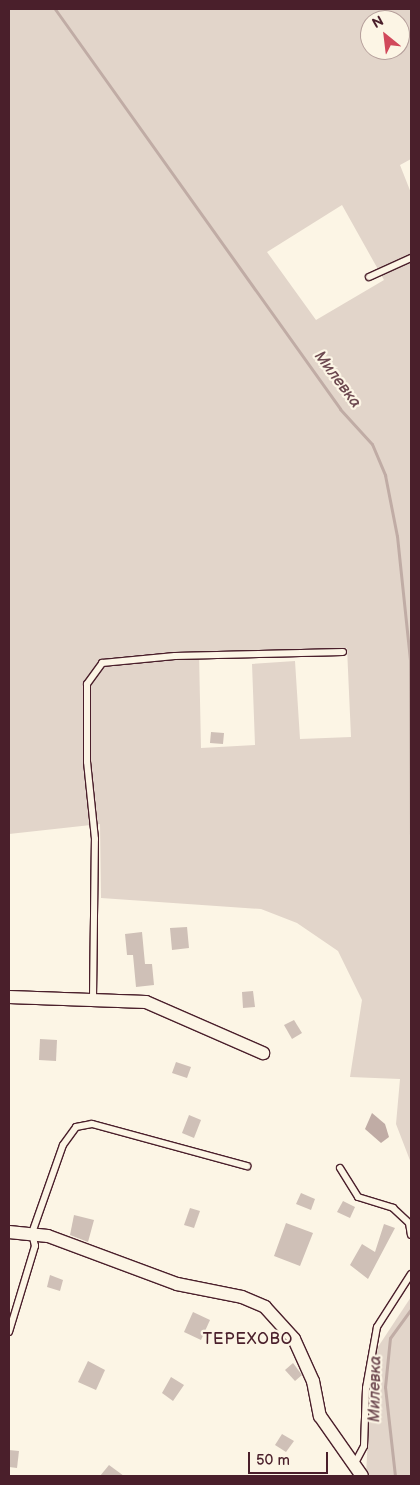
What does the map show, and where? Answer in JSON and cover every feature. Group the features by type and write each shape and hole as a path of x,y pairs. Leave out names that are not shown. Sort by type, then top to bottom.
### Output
{"street":[{"path":"9,997 93,998 146,1002 263,1053"},
{"path":"9,1232 32,1233 177,1284 242,1297 265,1307 294,1339 313,1381 320,1416 362,1476"}],"lane":[{"path":"369,277 411,258"},
{"path":"93,998 95,839 87,762 88,684 102,663 175,656 343,652"},
{"path":"9,1332 35,1246 32,1233 63,1145 76,1127 92,1124 247,1166"},
{"path":"340,1168 358,1197 394,1208 409,1223 411,1235"},
{"path":"355,1464 364,1446 366,1388 377,1327 411,1274"}],"shaded area":[{"path":"9,9 411,9 411,159 400,165 411,193 411,1163 396,1124 400,1079 350,1077 362,1000 338,951 297,923 261,909 101,898 100,824 9,834","holes":["342,205 384,280 316,320 267,252","347,648 351,737 300,739 295,661 252,664 255,745 201,748 199,653"]},
{"path":"372,1113 385,1124 389,1137 381,1143 365,1129"},
{"path":"411,1297 411,1476 366,1476 372,1356"}],"building":[{"path":"211,732 224,733 223,744 210,743"},
{"path":"187,927 189,948 172,950 170,928"},
{"path":"142,932 145,964 152,964 154,985 136,987 133,955 127,955 125,934"},
{"path":"253,991 255,1007 243,1008 242,992"},
{"path":"294,1020 302,1033 292,1039 284,1025"},
{"path":"40,1039 57,1040 56,1061 39,1060"},
{"path":"176,1062 191,1067 187,1078 172,1073"},
{"path":"189,1115 201,1120 194,1138 182,1133"},
{"path":"301,1193 315,1199 311,1210 296,1204"},
{"path":"343,1201 355,1207 350,1218 337,1212"},
{"path":"190,1208 200,1211 194,1228 184,1225"},
{"path":"74,1215 94,1220 88,1242 70,1235"},
{"path":"286,1223 313,1233 300,1266 274,1256"},
{"path":"384,1224 395,1228 368,1279 350,1265 362,1244 375,1252"},
{"path":"50,1275 63,1280 60,1291 47,1287"},
{"path":"193,1312 210,1320 201,1340 184,1332"},
{"path":"88,1361 105,1370 96,1390 78,1382"},
{"path":"293,1363 302,1375 295,1381 285,1370"},
{"path":"171,1377 184,1385 173,1401 162,1393"},
{"path":"282,1434 294,1441 286,1452 275,1445"},
{"path":"9,1450 19,1451 17,1468 9,1467"},
{"path":"109,1465 124,1476 100,1476"}],"waterway":[{"name":"Милевка","path":"55,9 340,409 372,444 385,475 397,536 410,660 411,834"},
{"name":"Милевка","path":"411,982 411,1068"},
{"name":"Милевка","path":"395,1476 385,1387 390,1338 411,1309"}],"district":[{"name":"ТЕРЕХОВО","path":"248,1340"}]}
